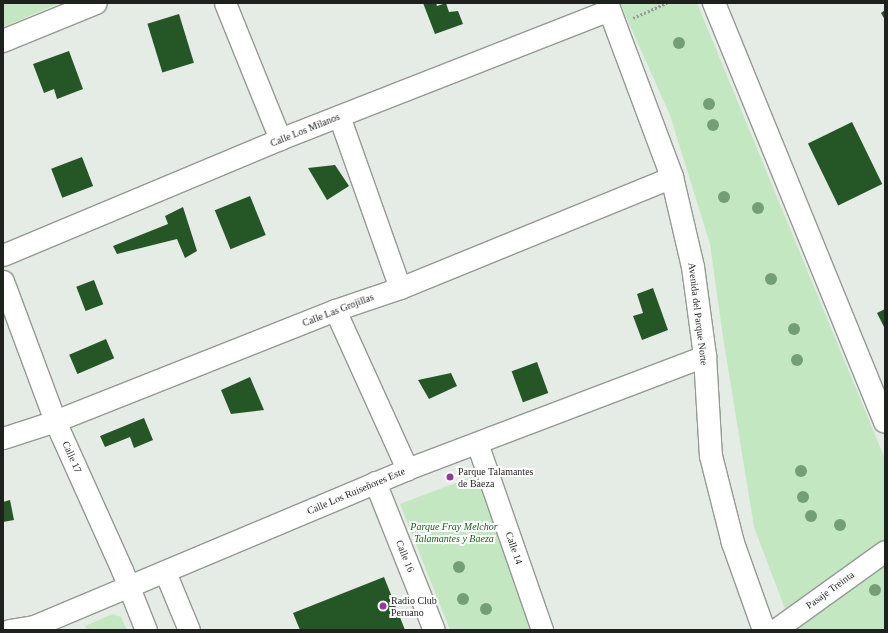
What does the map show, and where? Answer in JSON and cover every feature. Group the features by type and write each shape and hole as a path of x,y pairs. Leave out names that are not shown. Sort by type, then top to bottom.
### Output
{"main road":[{"path":"3,41 96,3"},
{"path":"714,3 885,421"},
{"name":"Avenida del Parque Norte","path":"611,13 672,177 693,267 705,356 711,456 733,543 764,630"}],"street":[{"path":"225,3 280,139"},
{"name":"Calle Los Milanos","path":"3,255 280,139 611,13"},
{"path":"340,116 400,288"},
{"name":"Calle Las Grojillas","path":"3,438 56,421 335,310 400,288 672,177"},
{"name":"Calle 17","path":"3,282 56,421 129,587 146,630"},
{"path":"335,310 407,470"},
{"name":"Calle Los Ruiseñores Este","path":"9,630 29,628 165,572 375,482 705,356"},
{"name":"Calle 14","path":"477,443 542,630"},
{"name":"Calle 16","path":"375,482 434,630"},
{"name":"Pasaje Treinta","path":"775,630 885,551"},
{"path":"165,572 189,630"}],"path":[{"path":"611,13 667,3"}],"green space":[{"path":"3,3 60,3 3,27"},
{"path":"620,3 697,3 885,459 885,630 793,630 754,527 723,337 710,244 670,115"},
{"name":"Parque Fray Melchor Talamantes y Baeza","path":"477,475 531,630 450,630 400,504"},
{"path":"113,614 121,617 127,630 86,630 85,626"}],"building":[{"path":"423,3 436,3 437,6 446,3 449,12 458,11 463,24 435,34"},
{"path":"885,10 885,20 881,13"},
{"path":"179,14 194,63 162,72 147,24"},
{"path":"69,51 83,89 57,99 54,89 44,93 33,64"},
{"path":"852,122 882,184 838,205 808,143"},
{"path":"82,157 93,186 62,198 51,169"},
{"path":"335,165 349,186 327,200 308,168"},
{"path":"250,196 266,235 231,249 215,210"},
{"path":"183,207 197,251 185,258 177,239 117,254 113,246 168,224 165,216"},
{"path":"94,280 103,304 86,311 76,287"},
{"path":"653,288 668,330 642,340 633,316 643,313 637,294"},
{"path":"885,309 885,329 877,313"},
{"path":"106,339 114,358 77,374 69,355"},
{"path":"537,362 548,393 523,402 512,371"},
{"path":"451,373 457,386 429,399 418,380"},
{"path":"250,377 264,410 231,414 221,390"},
{"path":"144,418 153,440 134,448 130,437 105,447 100,436"},
{"path":"10,500 14,520 3,522 3,502"},
{"path":"384,577 405,630 300,630 293,613"}],"place":[{"name":"Parque Talamantes de Baeza","path":"450,477"},
{"name":"Radio Club Peruano","path":"383,606"}]}
